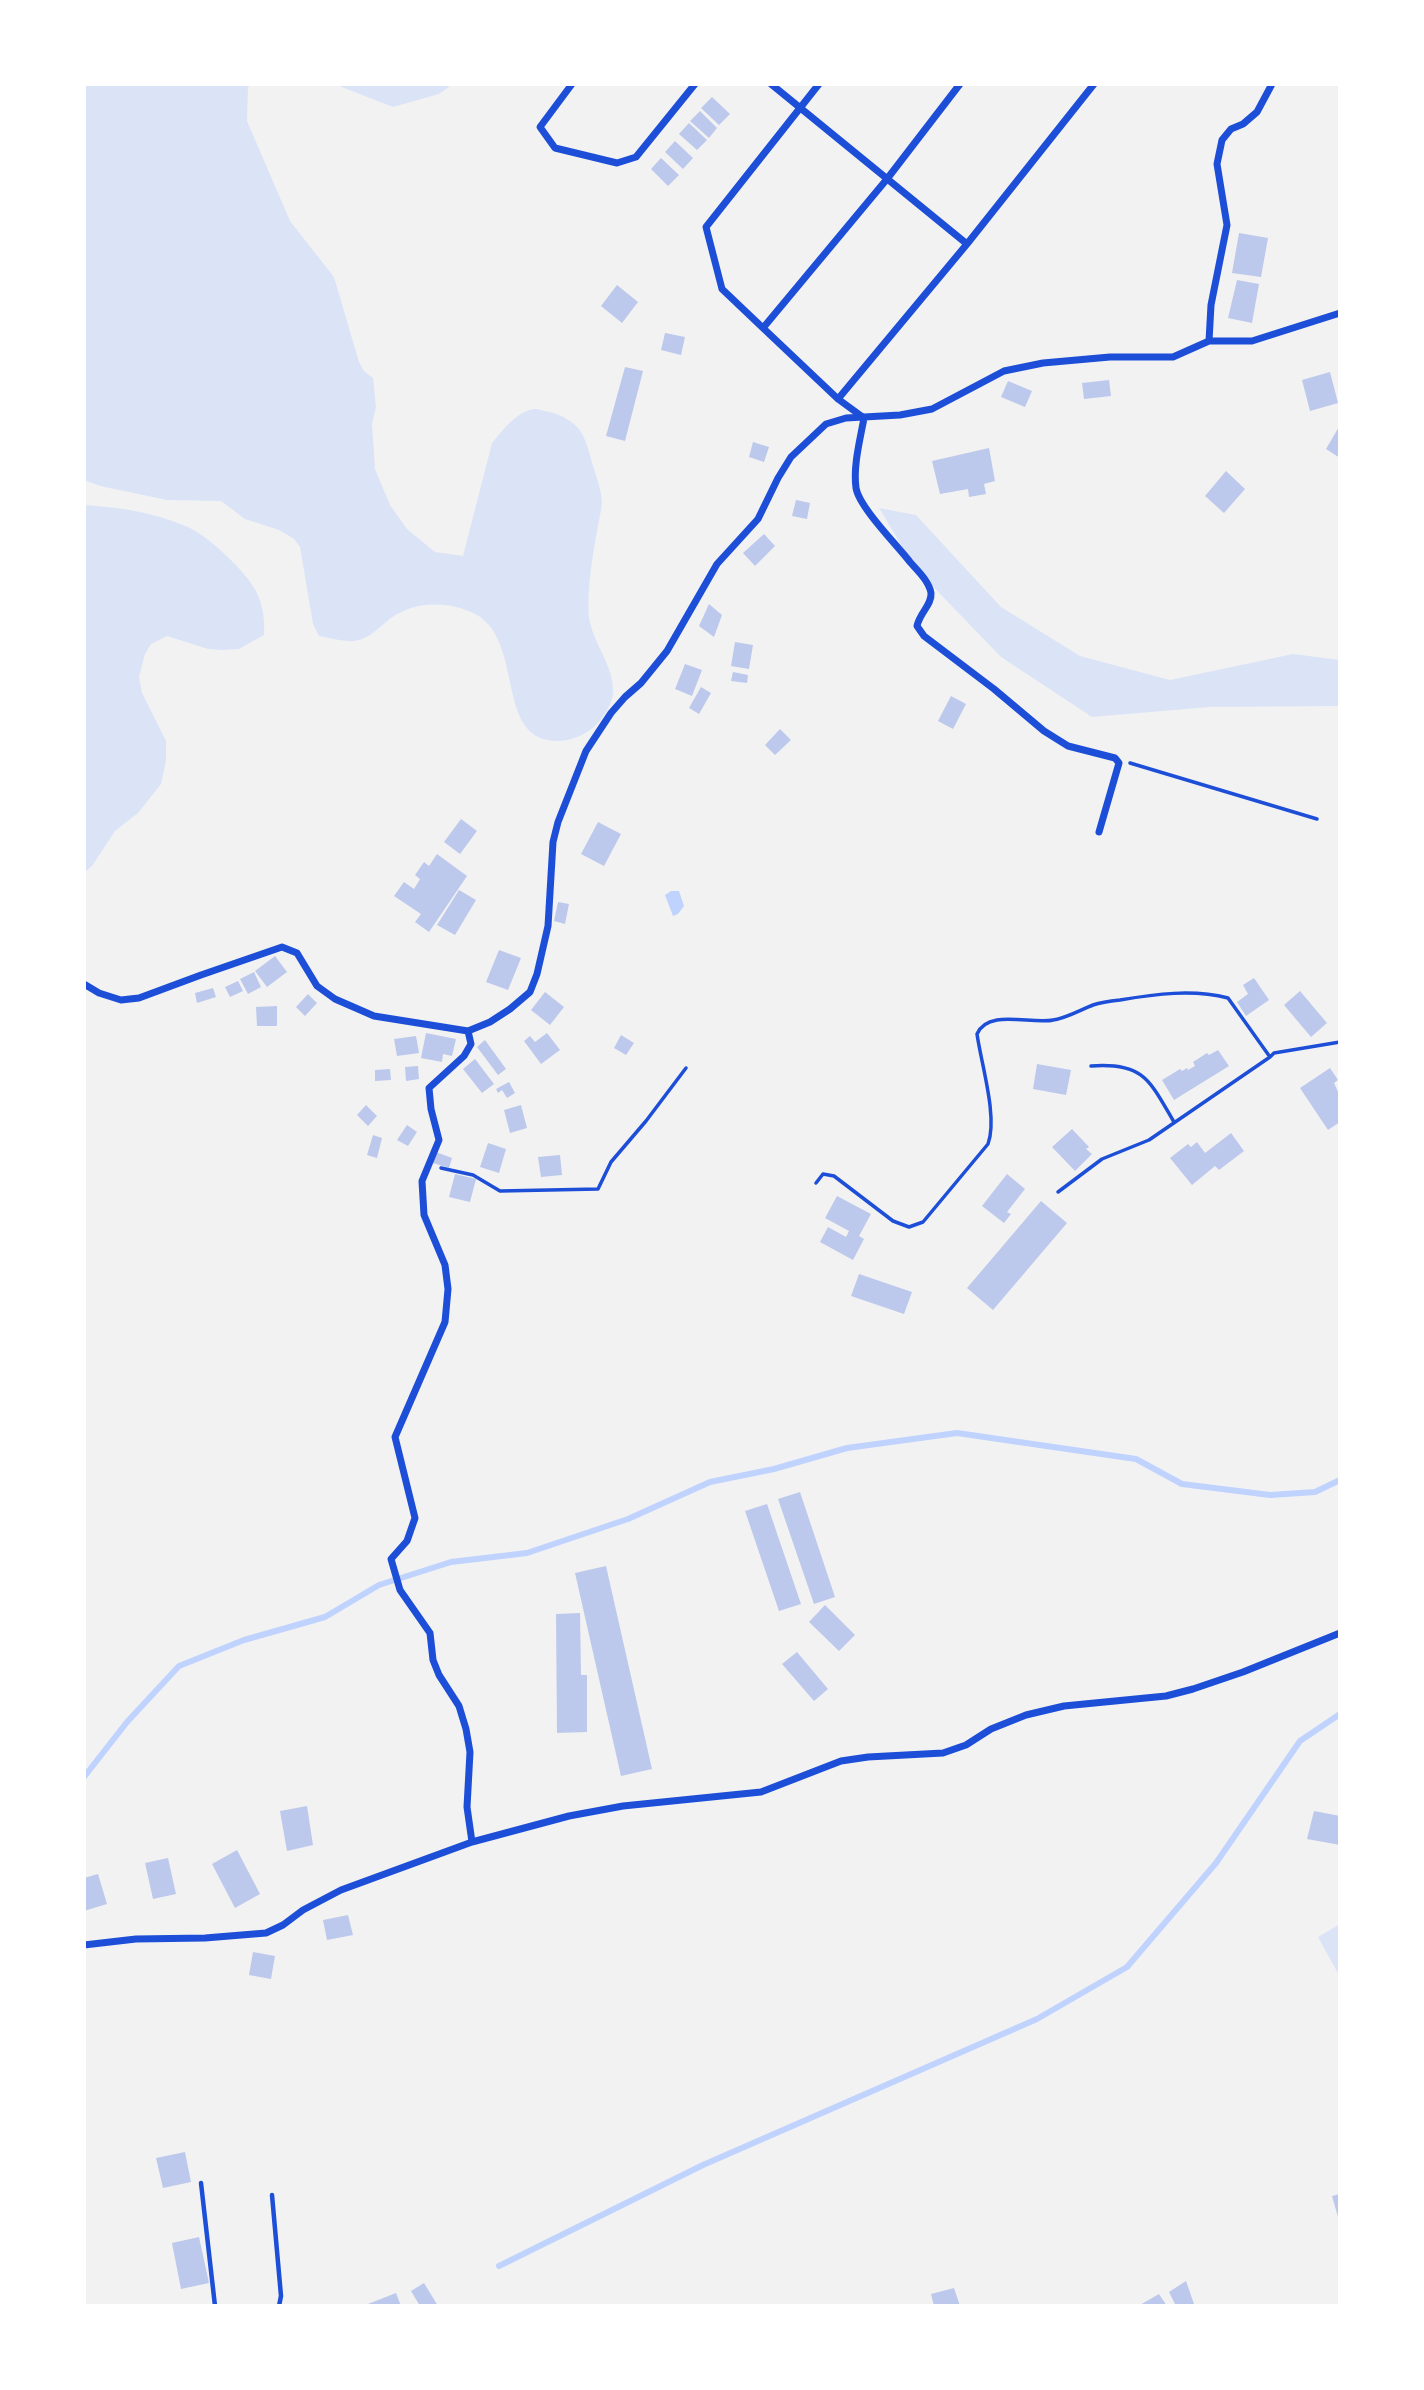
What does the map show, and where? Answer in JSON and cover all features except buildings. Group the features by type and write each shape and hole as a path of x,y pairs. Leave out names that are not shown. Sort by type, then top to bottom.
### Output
{"street":[{"path":"572,84 540,127 555,148 617,163 636,157 695,84"},
{"path":"771,84 967,244"},
{"path":"819,84 706,228 722,289 838,399 864,418"},
{"path":"763,328 887,179 960,84"},
{"path":"838,399 967,244 1094,84"},
{"path":"1209,341 1211,305 1227,225 1217,164 1223,140 1231,129 1257,113 1272,84"},
{"path":"84,984 99,993 121,1000 139,998 282,947 297,953 317,986 374,1016 468,1031 510,1009 530,992 542,957 548,926 555,832 586,751 611,713 625,696 641,683 667,651 717,564 758,519 791,457 827,424 846,418 932,409 1004,372 1043,363 1110,357 1173,357 1209,341 1252,341 1340,313"},
{"path":"864,418 858,451 856,489 873,518 931,590 930,603 920,615 917,626 924,636 1044,731 1068,746 1115,758 1119,763 1099,832"},
{"path":"468,1031 471,1044 464,1056 429,1088 439,1140 422,1181 424,1215 445,1265 448,1289 445,1322 395,1437 415,1518 407,1541 391,1559 400,1590 430,1633 433,1660 439,1675 459,1706 466,1729 470,1752 467,1807 472,1842"},
{"path":"84,1945 136,1939 205,1938 266,1933 341,1890 472,1842 569,1816 623,1805 761,1792 841,1761 943,1753 966,1745 991,1729 1026,1715 1064,1706 1166,1696 1194,1689 1340,1633"}],"lane":[{"path":"201,2183 215,2306"},
{"path":"272,2195 281,2296 279,2306"}],"path":[{"path":"1115,758 1317,819"},
{"path":"816,1183 823,1174 834,1176 893,1221 909,1227 923,1222 988,1144 989,1104 977,1034 983,1025 993,1021 1006,1018 1051,1021 1095,1004 1156,994 1211,994 1228,998 1270,1057"},
{"path":"1058,1192 1102,1159 1149,1140 1274,1053 1340,1042"},
{"path":"1091,1066 1111,1065 1139,1072 1151,1082 1174,1122"},
{"path":"428,1166 473,1175 500,1191 598,1189 611,1162 686,1069"}],"shaded area":[{"path":"84,84 250,84 247,121 290,221 334,277 359,362 364,371 373,378 376,407 372,424 375,469 390,505 407,529 435,552 463,556 492,443 511,421 524,412 537,409 560,415 579,429 588,448 602,500 591,569 589,615 608,665 613,690 606,712 590,730 576,738 560,741 539,737 525,725 517,708 499,643 488,625 471,612 430,604 400,612 361,640 346,641 319,636 313,624 300,547 294,539 279,530 245,519 221,501 167,500 84,480"},
{"path":"334,84 453,84 439,94 393,107"},
{"path":"84,505 147,513 183,525 203,536 225,554 252,584 261,603 264,635 239,649 208,649 167,636 151,644 145,654 139,677 142,693 166,741 166,760 161,784 138,813 115,831 92,866 84,873"},
{"path":"879,508 916,515 1001,607 1080,656 1170,680 1293,654 1340,660 1340,706 1210,707 1092,717 1001,657 915,568"},
{"path":"1340,1924 1340,1977 1318,1937"}],"water":[{"path":"671,891 679,891 684,906 673,916 665,895"}],"waterway":[{"path":"84,1777 127,1722 179,1666 244,1640 325,1617 379,1585 451,1562 527,1553 628,1519 710,1482 774,1469 847,1448 957,1433 1136,1459 1182,1484 1270,1495 1315,1492 1340,1480"},
{"path":"499,2266 703,2165 1037,2019 1127,1967 1216,1863 1300,1741 1340,1714"}]}
